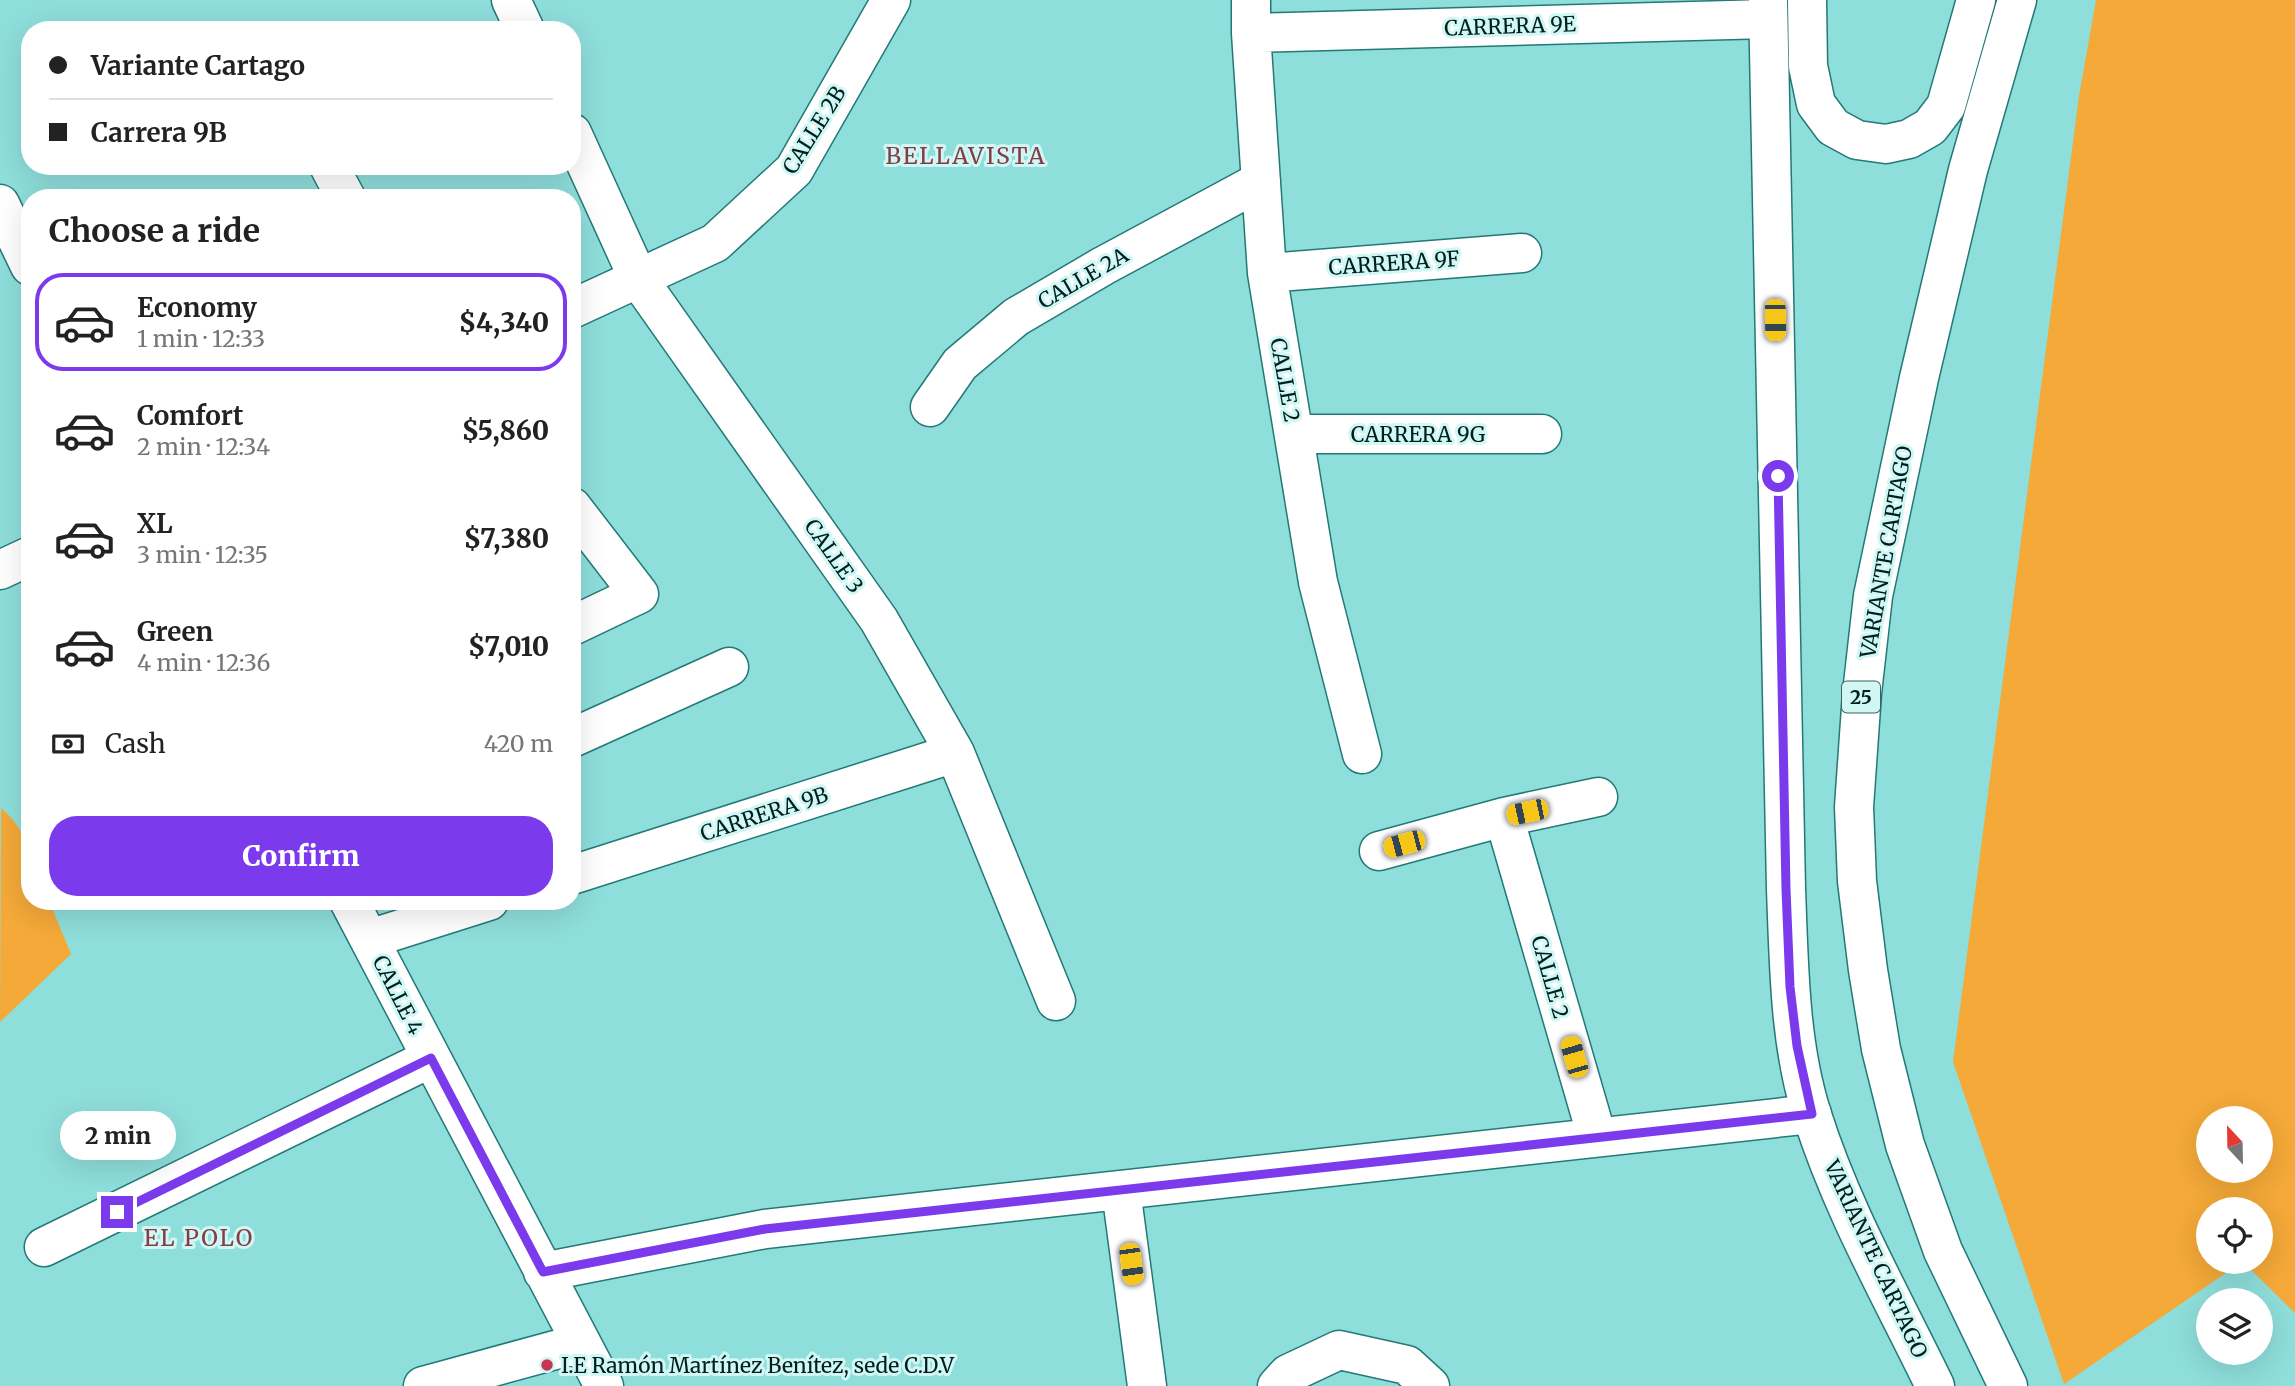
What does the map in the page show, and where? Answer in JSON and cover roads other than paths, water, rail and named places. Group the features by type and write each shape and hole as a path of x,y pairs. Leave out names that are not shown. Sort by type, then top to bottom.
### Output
{"main road":[{"path":"511,0 521,21"},
{"name":"CALLE 2B","path":"581,305 715,243 794,170 891,0"},
{"path":"1807,0 1808,66 1815,104 1833,127 1845,134 1857,140 1886,144 1909,139 1930,127 1946,106 1976,0"},
{"name":"VARIANTE CARTAGO","path":"2008,1386 1942,1251 1905,1145 1881,1049 1868,970 1857,881 1854,807 1862,693 1874,596 1884,542 1968,170 2017,0"},
{"name":"VARIANTE CARTAGO","path":"1768,10 1786,889 1790,987 1797,1046 1812,1114 1847,1206 1935,1386"},
{"name":"CARRERA 9E","path":"1251,17 1768,10"},
{"name":"CALLE 2","path":"1251,17 1267,273 1318,582 1362,754"},
{"name":"CALLE 3","path":"581,153 639,280 880,620 956,753 1056,1001"},
{"name":"CALLE 2A","path":"930,407 960,364 1016,317 1103,266 1261,181"},
{"path":"0,204 21,248"},
{"name":"CARRERA 9F","path":"1267,273 1522,253"},
{"name":"CARRERA 9G","path":"1294,434 1542,434"},
{"path":"581,519 639,594 581,622"},
{"path":"0,570 21,560"},
{"path":"581,734 729,667"},
{"name":"CARRERA 9B","path":"581,872 956,753"},
{"path":"1379,851 1504,817 1598,797"},
{"name":"CALLE 2","path":"1504,817 1597,1137"},
{"name":"CALLE 4","path":"354,910 604,1386"},
{"path":"369,939 461,910"},
{"path":"44,1247 431,1058"},
{"path":"543,1272 765,1229 1812,1114"},
{"path":"1121,1190 1147,1386"},
{"path":"423,1386 581,1343"},
{"path":"1277,1386 1288,1374 1339,1350 1407,1365 1430,1386"}],"place":[{"name":"I.E Ramón Martínez Benítez, sede C.D.V","path":"547,1365"}],"district":[{"name":"BELLAVISTA","path":"966,155"},
{"name":"EL POLO","path":"199,1237"}]}
